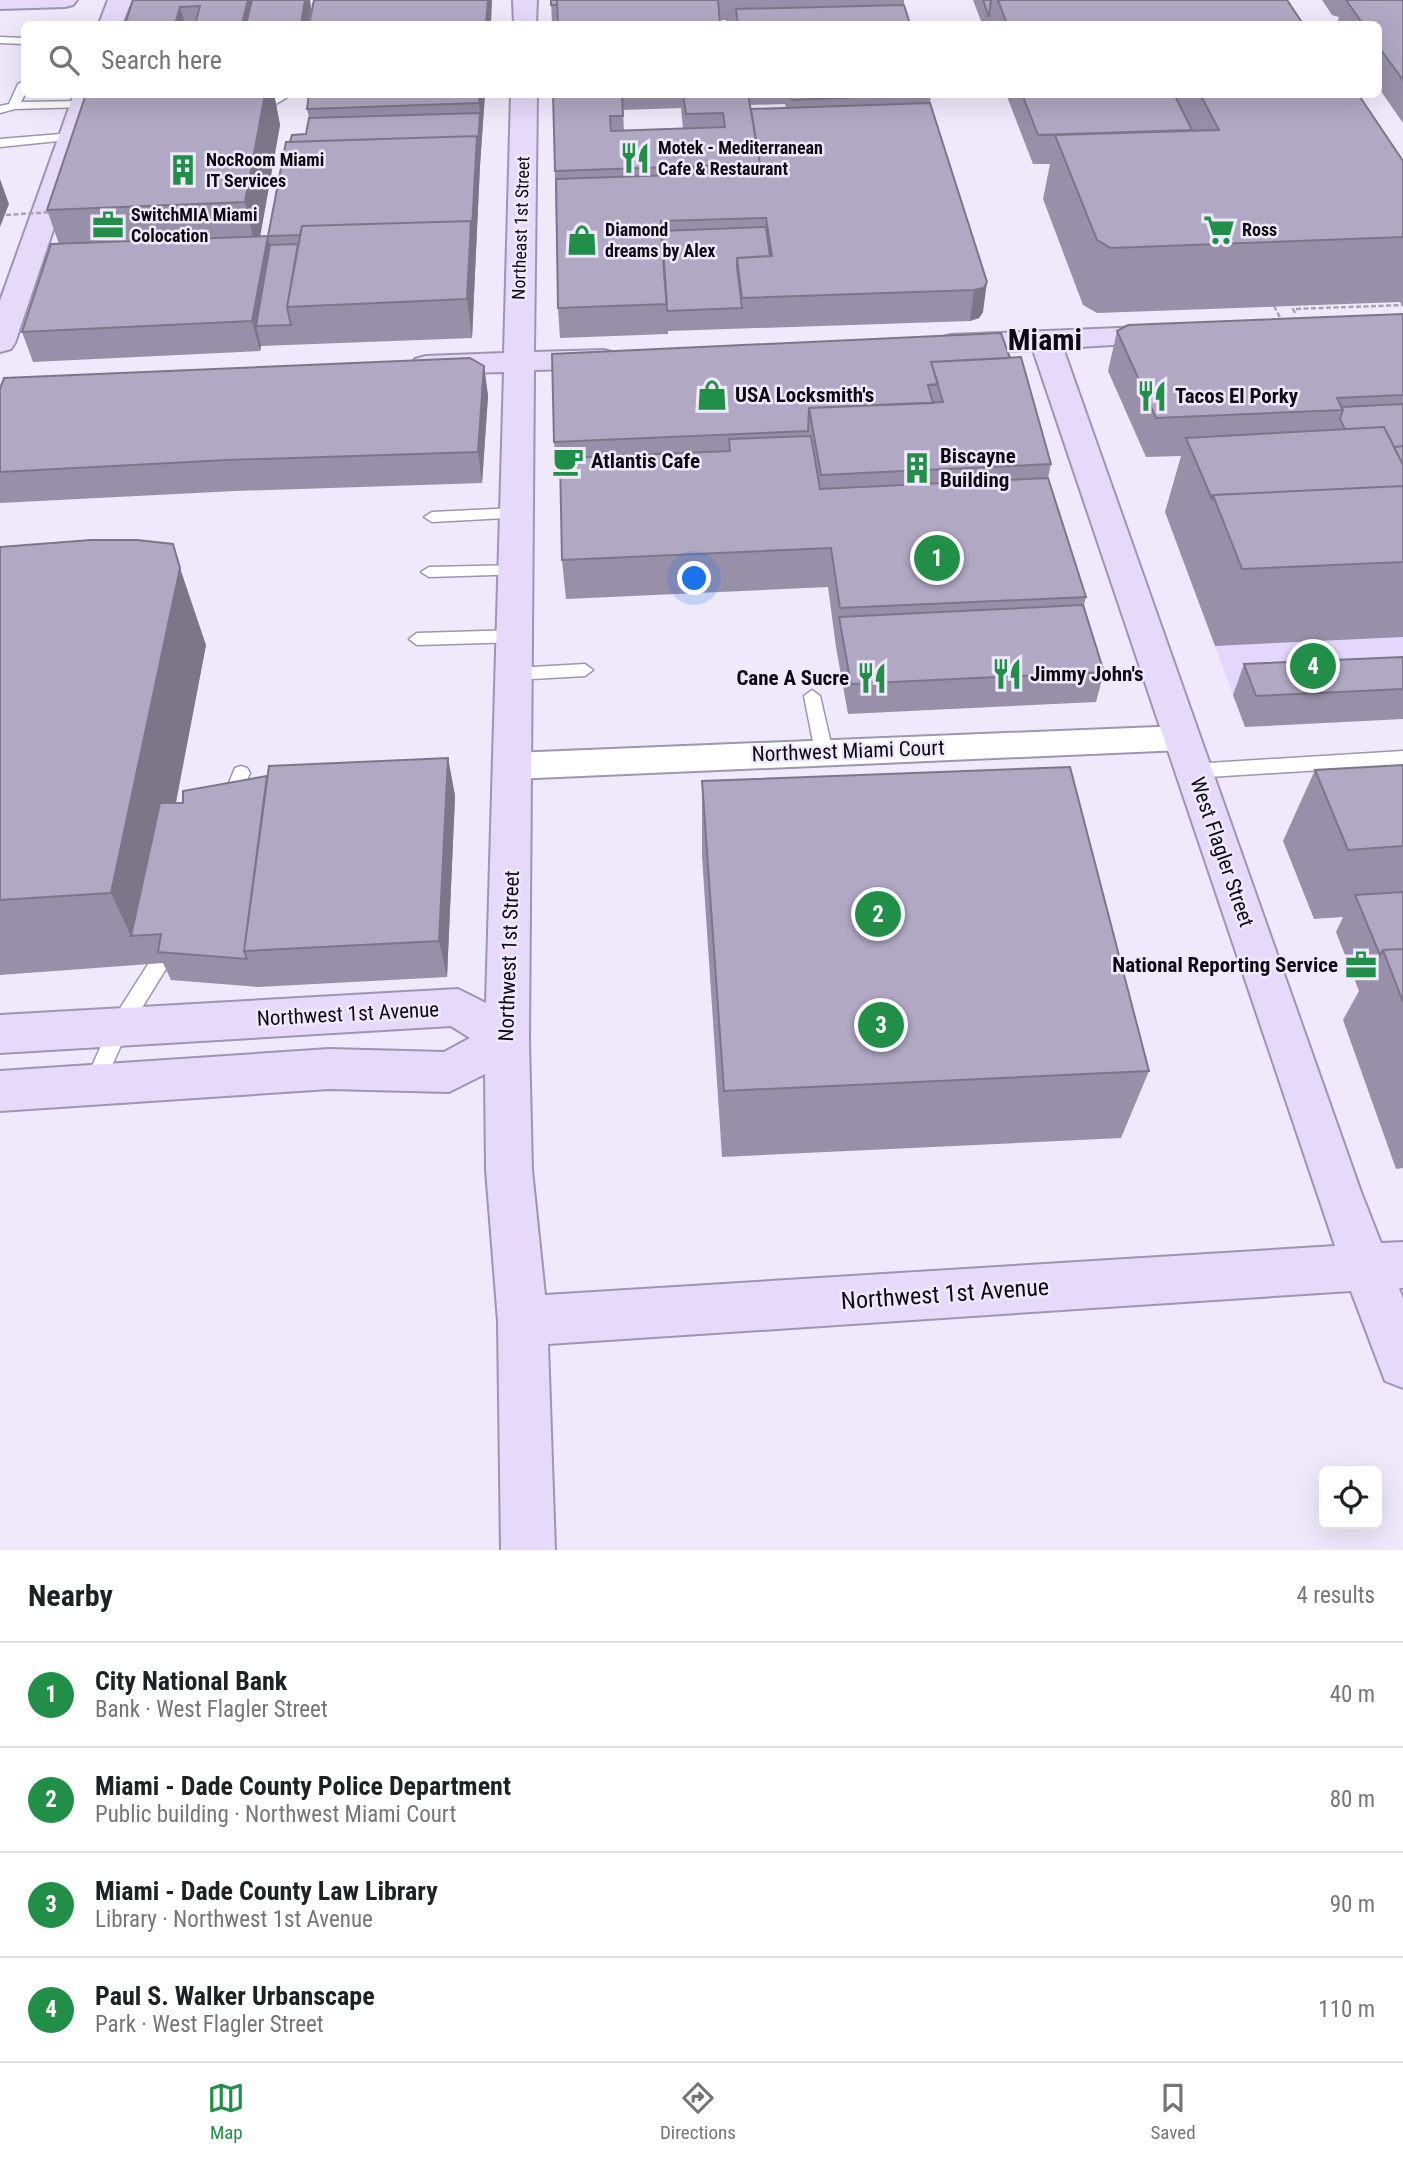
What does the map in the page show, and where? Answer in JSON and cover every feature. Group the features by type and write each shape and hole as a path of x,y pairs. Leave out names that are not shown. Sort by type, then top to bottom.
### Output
{"main road":[{"path":"0,2 65,0"},
{"path":"112,21 120,0"},
{"path":"525,0 525,21"},
{"name":"Northeast 1st Street","path":"519,362 524,98"},
{"path":"0,343 84,112"},
{"path":"929,345 1199,333"},
{"name":"West Flagler Street","path":"1045,340 1188,755 1384,1266 1403,1363"},
{"path":"403,366 629,358"},
{"name":"Northwest 1st Street","path":"519,362 516,636 506,1040 509,1170 523,1321 528,1550"},
{"name":"Northwest 1st Avenue","path":"0,1034 458,1007 506,1040"},
{"path":"0,1091 329,1069 449,1072 506,1040"},
{"name":"Northwest 1st Avenue","path":"523,1321 1384,1266"}],"street":[{"name":"Northwest Miami Court","path":"513,766 824,752 1188,755"}],"lane":[{"path":"0,40 21,41"},
{"path":"15,106 21,91"},
{"path":"237,106 263,105 278,98"},
{"path":"0,110 15,106 84,112"},
{"path":"0,143 84,112"},
{"path":"432,517 517,513"},
{"path":"429,572 516,570"},
{"path":"417,639 516,636"},
{"path":"515,674 585,670"},
{"path":"811,695 824,752"},
{"path":"1188,755 1351,762 1403,758"},
{"path":"213,805 224,800 235,789 241,773"},
{"path":"93,1084 119,1027 159,964"}],"path":[{"path":"6,215 56,211"},
{"path":"1296,313 1293,309 1402,305"},
{"path":"1274,306 1286,327"}],"shaded area":[{"path":"1403,637 1403,687 1233,695 1215,646"}],"building":[{"path":"133,0 248,0 243,21 196,21 200,6 180,7 176,21 126,21"},
{"path":"252,0 305,0 302,21 247,21"},
{"path":"314,0 488,0 486,21 310,21"},
{"path":"557,0 718,0 720,21 558,21"},
{"path":"983,0 991,0 989,17"},
{"path":"998,0 1287,0 1301,21 1006,21"},
{"path":"1346,0 1403,0 1403,80 1382,51 1382,21 1361,21"},
{"path":"904,5 909,21 738,21 736,9"},
{"path":"85,98 264,98 245,202 47,210"},
{"path":"308,98 480,98 479,103 307,109"},
{"path":"553,98 622,98 623,116 610,116 611,131 725,127 723,113 686,114 684,98 749,98 760,164 555,171"},
{"path":"792,98 837,98 792,100"},
{"path":"1024,98 1176,98 1192,130 1038,135"},
{"path":"1202,98 1361,98 1403,161 1403,237 1111,248 1097,240 1055,135 1219,130"},
{"path":"930,103 987,282 984,288 742,298 737,258 772,256 766,218 661,221 667,304 558,308 556,179 760,172 751,109"},
{"path":"480,113 478,145 477,136 290,142 292,135 306,134 309,118"},
{"path":"477,136 472,229 471,221 302,226 300,235 268,236 286,142"},
{"path":"471,221 467,299 287,307 302,226"},
{"path":"766,227 770,256 737,258 742,308 667,311 661,231"},
{"path":"268,236 252,321 22,332 51,244"},
{"path":"298,244 287,307 291,325 256,326 270,245"},
{"path":"1403,314 1403,395 1337,398 1343,410 1156,418 1117,331 1128,325"},
{"path":"1001,333 1010,358 931,362 938,384 928,385 933,403 809,408 808,431 554,442 552,354"},
{"path":"1021,357 1051,464 821,475 809,408 943,402 931,362"},
{"path":"470,358 484,366 478,452 227,460 0,472 0,389 4,378"},
{"path":"1403,404 1403,446 1394,447 1384,427 1345,429 1340,419 1343,410 1341,407"},
{"path":"1384,427 1403,465 1403,486 1213,495 1212,499 1186,438"},
{"path":"811,436 820,489 1048,478 1086,597 840,608 831,548 562,560 560,458 730,451 729,439"},
{"path":"1403,446 1403,465 1394,447"},
{"path":"1403,486 1403,562 1242,569 1213,495"},
{"path":"91,540 137,540 173,544 180,568 111,893 0,900 0,547"},
{"path":"1083,605 1104,672 851,684 839,617"},
{"path":"1403,657 1403,689 1256,696 1244,664"},
{"path":"448,758 439,941 244,951 269,766"},
{"path":"1403,765 1403,846 1348,850 1315,770"},
{"path":"1070,767 1149,1071 724,1091 702,781"},
{"path":"267,776 244,951 247,959 158,952 161,934 131,936 160,803 183,803 183,791"},
{"path":"1403,892 1403,949 1383,950 1380,955 1355,895"},
{"path":"1403,949 1403,1002 1383,950"}],"place":[{"name":"Motek - Mediterranean Cafe & Restaurant","path":"635,158"},
{"name":"NocRoom Miami IT Services","path":"183,170"},
{"name":"SwitchMIA Miami Colocation","path":"108,225"},
{"name":"Ross","path":"1219,230"},
{"name":"Diamond dreams by Alex","path":"582,240"},
{"name":"USA Locksmith's","path":"712,395"},
{"name":"Tacos El Porky","path":"1152,396"},
{"name":"Atlantis Cafe","path":"568,461"},
{"name":"Biscayne Building","path":"917,468"},
{"name":"City National Bank","path":"937,558"},
{"name":"Paul S. Walker Urbanscape","path":"1313,666"},
{"name":"Jimmy John's","path":"1007,674"},
{"name":"Cane A Sucre","path":"872,678"},
{"name":"Miami - Dade County Police Department","path":"878,914"},
{"name":"National Reporting Service","path":"1361,965"},
{"name":"Miami - Dade County Law Library","path":"881,1025"}],"district":[{"name":"Miami","path":"1045,340"}]}
